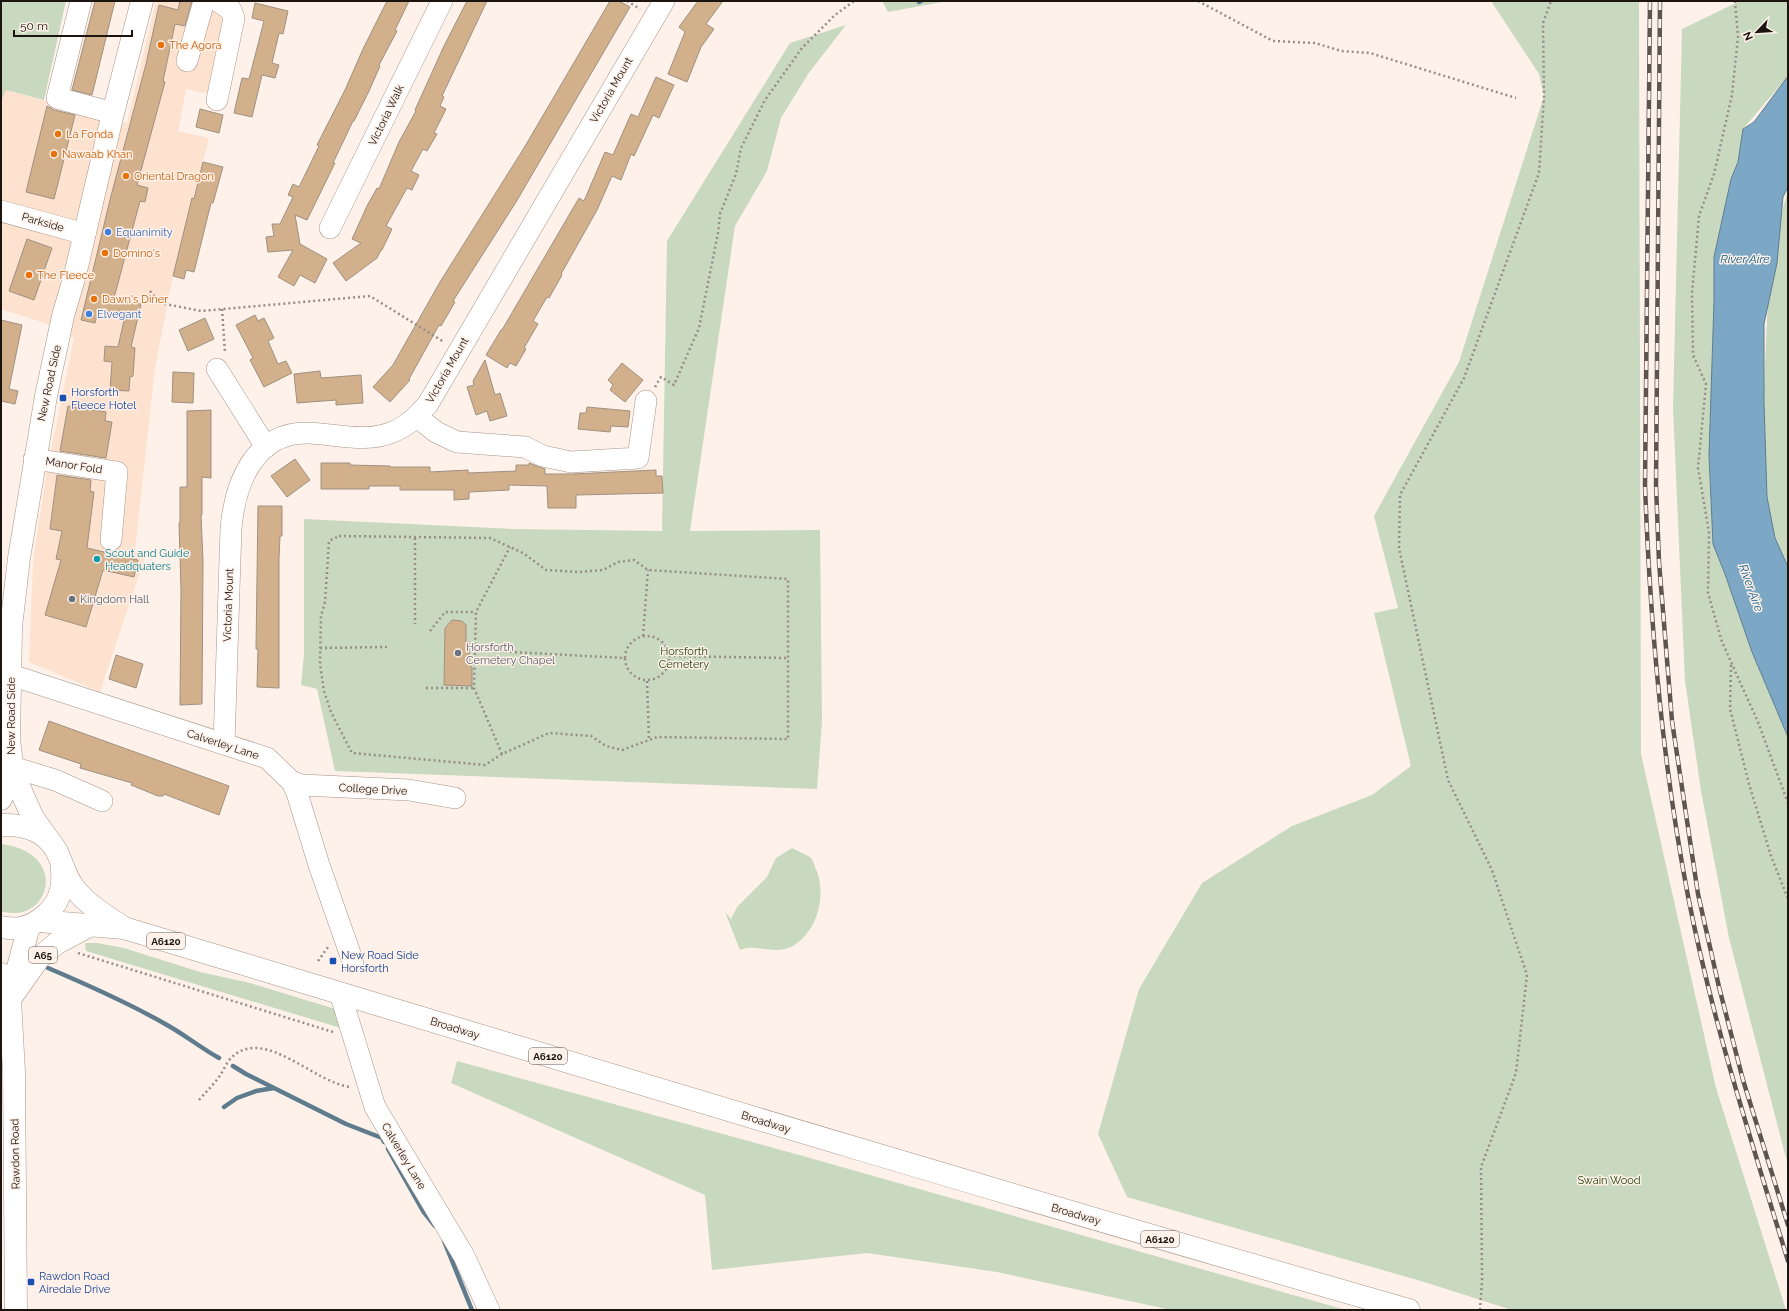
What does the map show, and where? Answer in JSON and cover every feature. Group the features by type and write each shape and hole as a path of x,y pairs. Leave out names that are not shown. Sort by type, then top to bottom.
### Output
{"main road":[{"name":"New Road Side","path":"62,867 56,851 33,818 12,770 9,739 7,616 19,558 34,459 62,322 92,210 113,113 142,1"},
{"path":"1,799 12,770"},
{"path":"1,825 18,824 34,830 48,839"},
{"path":"1,927 19,928 33,923 45,916 56,902 61,890 62,867"},
{"name":"A6120","path":"62,867 74,888 88,904 124,928"},
{"name":"A6120","path":"33,923 124,928"},
{"name":"Rawdon Road","path":"16,1310 9,1280 8,1072 10,999 33,923"},
{"name":"A65","path":"10,999 39,958 57,943 89,926"},
{"name":"Broadway","path":"124,928 822,1139 1184,1246 1409,1310"},
{"name":"Rawdon Road","path":"1,974 10,999"}],"street":[{"path":"81,1 57,98 113,113"},
{"path":"187,61 204,1"},
{"path":"217,100 234,18 231,10 218,1"},
{"name":"Victoria Walk","path":"330,228 442,1"},
{"name":"Victoria Mount","path":"224,744 231,528 233,508 247,468 254,456 279,438 293,434 308,433 358,438 395,432 407,425 428,404 458,350 664,1"},
{"name":"Parkside","path":"1,210 85,234"},
{"path":"217,369 266,447"},
{"path":"416,417 436,432 457,442 525,446 543,456 571,462 638,458 646,401"},
{"name":"Manor Fold","path":"34,459 117,472 111,540"},
{"name":"Calverley Lane","path":"7,662 224,744 267,758 292,782 297,793 319,865 353,962"},
{"path":"12,770 55,780 102,801"},
{"name":"College Drive","path":"292,782 302,785 409,790 455,798"},
{"name":"Calverley Lane","path":"340,993 375,1107 464,1256 489,1310"}],"path":[{"path":"646,401 661,378 674,385 699,328 718,233 720,214 736,174 741,148 765,100 802,48 835,15 854,1"},
{"path":"1198,1 1273,41 1315,42 1341,51 1370,53 1516,98"},
{"path":"1480,1310 1482,1280 1482,1167 1516,1074 1527,975 1492,870 1448,780 1398,548 1400,495 1464,378 1539,173 1544,96 1543,23 1551,1"},
{"path":"1735,1 1738,36 1732,95 1714,174 1699,216 1692,293 1693,355 1706,384 1698,468 1709,532 1708,593 1722,642 1758,722 1788,803"},
{"path":"150,291 160,302 201,311 370,296 458,350"},
{"path":"217,369 225,352 222,309"},
{"path":"339,536 415,538 490,538 523,553 546,570 579,572 602,570 618,562 634,560 648,570 788,579 788,739 657,738 622,750 606,746 591,736 549,733 502,754 485,765 352,753 331,712 324,691 320,664 321,616 324,602 329,541 339,536"},
{"path":"415,538 415,624"},
{"path":"502,754 474,688 476,612 510,547"},
{"path":"643,636 648,570"},
{"path":"430,631 445,612 476,612"},
{"path":"643,636 657,639 663,643 669,656 666,670 661,676 647,681 640,680 629,672 624,658 625,652 632,641 643,636"},
{"path":"320,648 387,647"},
{"path":"475,650 624,658"},
{"path":"669,656 788,658"},
{"path":"1731,662 1730,709 1749,784 1768,849 1788,899"},
{"path":"647,681 649,741"},
{"path":"426,688 474,688"},
{"path":"77,953 353,1038"},
{"path":"199,1100 221,1074 230,1059 239,1052 250,1048 269,1049 341,1086 353,1087 368,1084"}],"shaded area":[{"path":"156,1 213,1 225,17 209,94 186,89 178,131 209,138 173,276 155,368 135,550 145,557 100,692 29,662 33,561 47,469 74,338 45,323 1,309 1,102 6,90 127,123"}],"green space":[{"path":"1,1 66,1 44,100 6,90 1,102"},
{"path":"882,1 947,1 888,12"},
{"name":"Swain Wood","path":"1491,1 1639,1 1641,754 1716,1088 1786,1310 1512,1310 1421,1281 1127,1197 1098,1134 1139,989 1202,883 1292,826 1372,795 1411,766 1374,613 1398,608 1374,516 1459,362 1544,96 1539,74"},
{"path":"1740,1 1788,1 1788,76 1743,129 1738,162 1731,179 1714,257 1709,455 1713,544 1752,652 1788,737 1788,1166 1729,938 1701,791 1685,681 1673,408 1682,29"},
{"name":"Horsforth Cemetery","path":"846,25 808,74 781,118 767,171 735,226 690,531 820,530 822,721 817,789 335,771 317,689 301,685 304,654 304,519 515,529 662,531 667,241 790,43"},
{"path":"1788,190 1788,612 1766,553 1764,386 1770,255"},
{"path":"2,844 24,850 38,861 45,874 45,887 40,899 31,908 17,913 1,911"},
{"path":"792,848 811,858 819,877 819,908 810,929 796,944 788,948 774,950 746,948 740,950 725,912 731,919 737,907 767,877 776,858"},
{"path":"85,943 97,943 124,948 200,972 250,983 342,1011 344,1029 86,951"},
{"path":"457,1061 810,1158 1346,1310 1171,1310 997,1272 867,1253 712,1270 705,1195 451,1083"}],"water":[{"name":"River Aire","path":"1788,76 1788,187 1783,197 1777,263 1764,324 1764,402 1767,497 1775,538 1788,567 1788,737 1752,652 1713,544 1709,455 1714,257 1731,179 1738,162 1743,129 1754,122"}],"building":[{"path":"95,1 115,1 92,95 72,90"},
{"path":"180,1 192,1 185,26 175,24 163,81 165,82 137,185 148,188 145,202 140,201 114,298 141,304 131,347 135,348 133,376 130,377 129,391 110,390 112,362 104,361 105,346 118,347 125,316 99,309 95,323 81,320 111,196 146,64 159,5 178,10"},
{"path":"387,1 409,1 395,30 397,31 379,65 380,66 369,91 353,121 333,163 335,163 307,220 295,215 300,244 327,259 315,283 300,275 294,286 278,277 293,250 268,252 266,237 274,236 272,224 280,224 293,197 288,195 293,184 299,187 319,146 317,145"},
{"path":"467,1 487,1 442,96 444,97 440,106 446,109 434,133 437,134 427,151 423,149 411,171 419,175 412,190 407,188 386,226 392,229 382,250 377,258 346,281 333,263 361,243 352,239 367,206 377,188 379,189 399,142 416,111 415,110 444,46"},
{"path":"610,1 619,1 630,7 516,202 453,301 455,302 441,326 439,325 409,379 410,380 390,402 373,387 393,365 440,282 524,148"},
{"path":"698,1 723,1 706,24 714,29 701,47 687,82 668,74 685,32 679,27"},
{"path":"255,3 288,11 283,34 279,33 272,63 279,65 275,78 262,75 252,117 234,113 242,78 249,79 264,21 252,18"},
{"path":"656,77 674,85 659,118 653,115 634,156 631,154 621,180 612,176 597,210 561,274 562,275 549,298 547,297 533,321 538,324 524,348 526,349 516,366 510,363 507,368 486,355 579,198 584,201 605,152 613,155 631,114 638,117"},
{"path":"47,106 54,110 75,115 54,199 26,192"},
{"path":"200,109 223,115 219,133 196,127"},
{"path":"203,162 223,167 213,203 211,203 194,272 186,270 184,279 173,276 192,198 194,199"},
{"name":"The Fleece","path":"27,239 52,248 34,300 9,291"},
{"path":"255,315 258,321 264,318 274,338 268,341 278,364 286,361 292,373 264,387 250,360 253,358 236,325"},
{"path":"205,318 214,339 188,351 179,330"},
{"path":"1,320 22,325 9,389 18,391 15,404 1,401"},
{"path":"485,360 495,395 500,393 507,416 490,421 487,411 476,415 467,387 474,385 473,381"},
{"path":"622,363 643,380 625,402 610,390 613,385 608,380"},
{"path":"320,371 321,378 361,375 363,403 336,405 336,400 297,403 294,374"},
{"path":"173,372 194,373 193,403 172,402"},
{"path":"68,406 106,412 105,421 112,422 106,458 60,451"},
{"path":"587,407 630,411 628,427 611,426 610,432 578,429 580,413 586,413"},
{"path":"211,410 211,478 202,477 202,704 180,705 181,590 179,523 180,487 187,487 187,411"},
{"path":"295,459 310,480 287,497 271,476"},
{"path":"321,463 350,463 350,465 390,467 430,467 430,472 468,470 468,473 516,471 516,465 529,465 529,463 545,469 545,474 656,470 656,476 662,476 663,493 576,495 576,508 548,508 547,486 509,485 509,490 469,492 469,499 454,500 454,490 400,490 400,486 369,486 369,489 321,489"},
{"path":"57,475 91,480 90,491 94,492 87,548 138,560 134,577 103,570 86,627 45,615 61,560 56,559 62,531 50,529"},
{"path":"258,506 282,506 282,536 280,536 279,558 279,688 257,687 258,649 256,649"},
{"name":"Horsforth Cemetery Chapel","path":"452,620 462,621 466,625 466,642 469,642 469,664 472,667 472,686 444,685 445,628"},
{"path":"116,655 143,664 136,688 109,679"},
{"path":"49,721 229,786 219,815 164,794 163,796 158,796 131,785 132,783 80,768 81,764 39,750"}],"waterway":[{"path":"48,968 138,1009 174,1029 219,1058"},
{"path":"233,1066 274,1088"},
{"path":"224,1107 237,1098 256,1091 274,1088 346,1124 382,1138 384,1142"},
{"path":"388,1149 423,1211 435,1226"},
{"path":"444,1241 472,1310"}],"railway":[{"path":"1650,1 1645,485 1650,588 1664,743 1688,896 1720,1034 1788,1261"},
{"path":"1660,1 1656,485 1659,562 1672,721 1698,894 1719,987 1743,1080 1788,1225"}],"place":[{"name":"The Agora","path":"161,45"},
{"name":"La Fonda","path":"58,134"},
{"name":"Nawaab Khan","path":"54,154"},
{"name":"Oriental Dragon","path":"126,176"},
{"name":"Equanimity","path":"108,232"},
{"name":"Domino's","path":"105,253"},
{"name":"The Fleece","path":"29,275"},
{"name":"Dawn's Diner","path":"94,299"},
{"name":"Elvegant","path":"89,314"},
{"name":"Horsforth Fleece Hotel","path":"63,398"},
{"name":"Scout and Guide Headquaters","path":"97,559"},
{"name":"Kingdom Hall","path":"72,599"},
{"name":"Horsforth Cemetery Chapel","path":"458,653"},
{"name":"New Road Side Horsforth","path":"333,961"},
{"name":"Rawdon Road Airedale Drive","path":"31,1282"}]}
